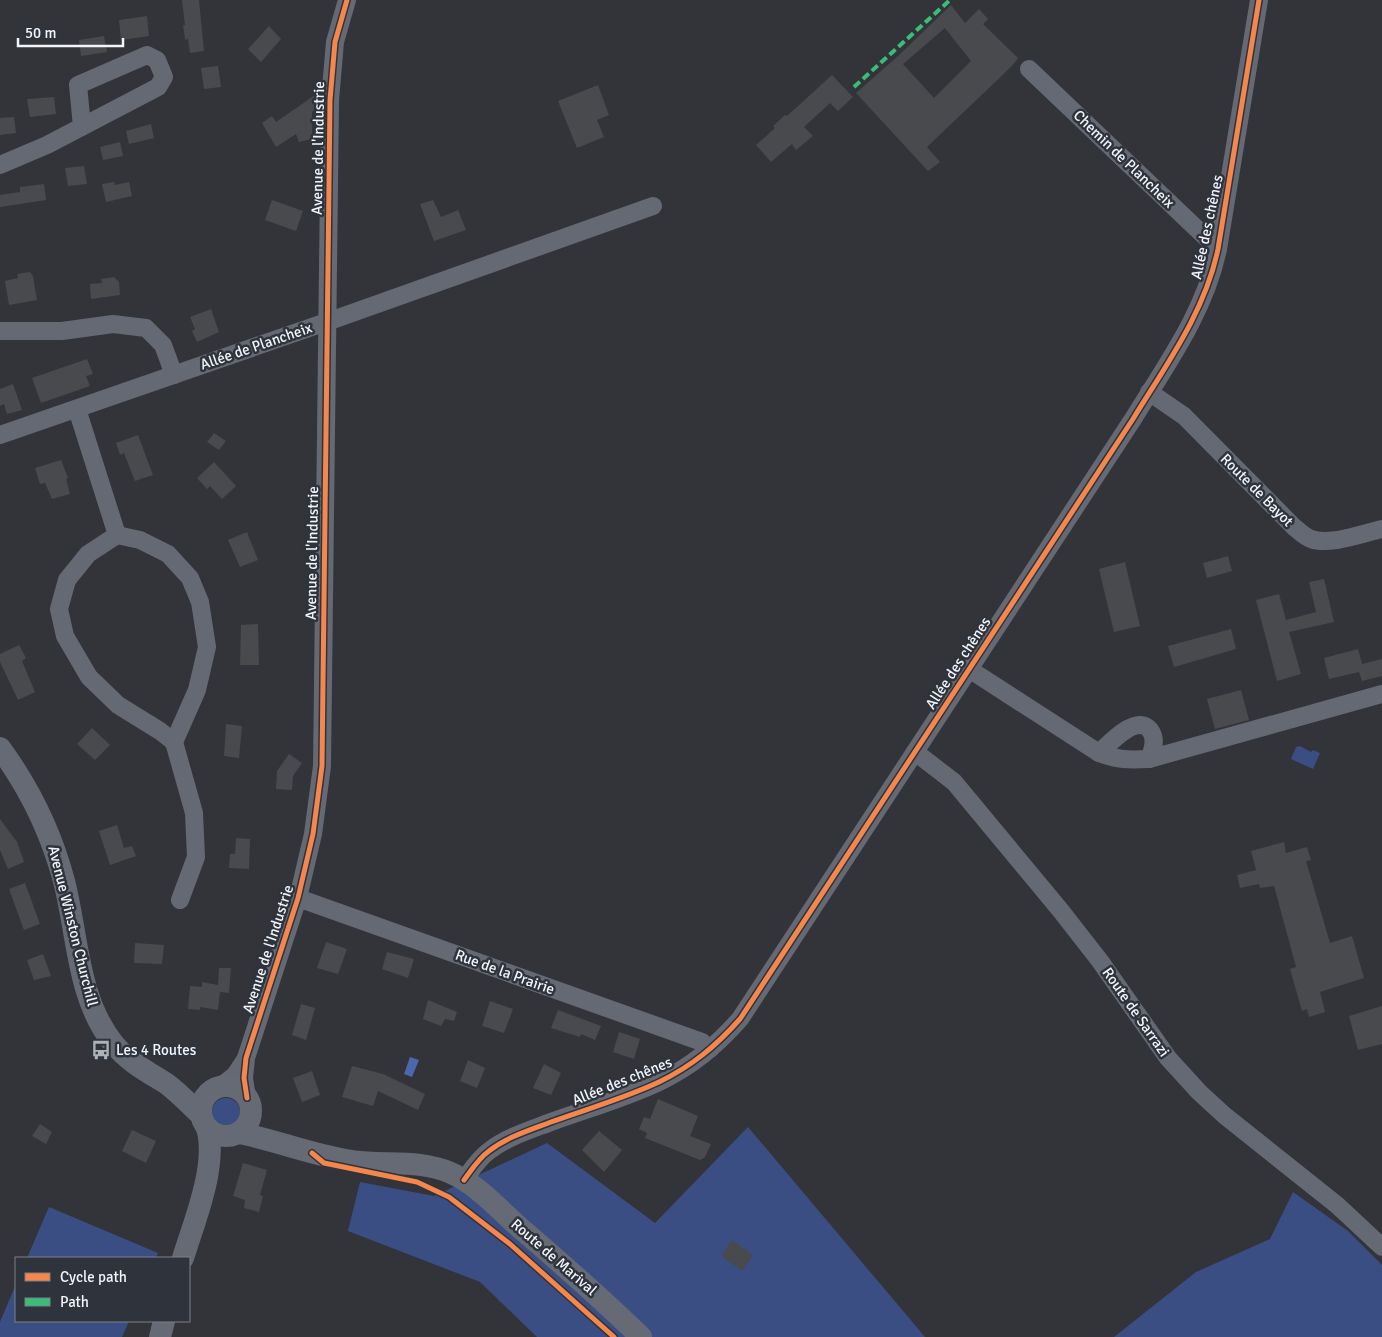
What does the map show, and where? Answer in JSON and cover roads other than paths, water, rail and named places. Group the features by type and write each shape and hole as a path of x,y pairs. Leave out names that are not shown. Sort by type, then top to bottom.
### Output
{"main road":[{"name":"Avenue Winston Churchill","path":"0,748 19,774 45,822 64,880 87,993 98,1019 113,1043 145,1072 168,1085 204,1092 216,1089"},
{"name":"Avenue Winston Churchill","path":"168,1085 204,1122"},
{"path":"183,1257 207,1178 211,1153 204,1122 203,1102 216,1089 235,1088 249,1106 263,1132 280,1144"},
{"path":"207,1178 225,1142 245,1127 249,1106"},
{"path":"204,1122 219,1135 236,1134 347,1160 380,1164 416,1163 437,1168 464,1180"},
{"name":"Route de Marival","path":"464,1180 600,1296 641,1337"},
{"path":"160,1337 164,1322"}],"street":[{"name":"Avenue de l'Industrie","path":"249,1106 244,1078 246,1058 298,898 313,834 322,766 330,100 335,42 347,0"},
{"name":"Allée des chênes","path":"464,1180 476,1163 488,1151 504,1141 658,1082 691,1064 725,1036 740,1019 1149,392 1198,310 1213,273 1218,248 1259,0"},
{"path":"0,165 47,145 82,127 158,87 164,77 157,60 147,55 78,85 82,127"},
{"name":"Chemin de Plancheix","path":"1029,69 1218,248"},
{"name":"Allée de Plancheix","path":"0,435 653,206"},
{"path":"0,331 62,331 113,324 146,328 163,345 174,375"},
{"name":"Route de Bayot","path":"1149,392 1184,416 1294,527 1310,539 1322,541 1382,529"},
{"path":"77,409 117,535"},
{"path":"174,742 197,690 207,647 200,602 190,578 168,554 140,540 117,535 88,554 67,580 59,609 65,636 89,677 118,705 174,742 194,814 196,857 180,900"},
{"path":"969,669 1099,752 1126,761 1149,759 1382,694"},
{"path":"1099,752 1124,730 1139,724 1146,725 1152,732 1154,745 1149,759"},
{"name":"Route de Sarrazi","path":"915,752 954,782 1061,911 1100,961 1168,1058 1199,1092 1224,1115 1337,1205 1382,1247"},
{"name":"Rue de la Prairie","path":"298,898 702,1042 710,1049"},
{"name":"Avenue de l'Industrie","path":"216,1089 235,1075 246,1058"}],"place":[{"name":"Les 4 Routes","path":"101,1050"}]}
